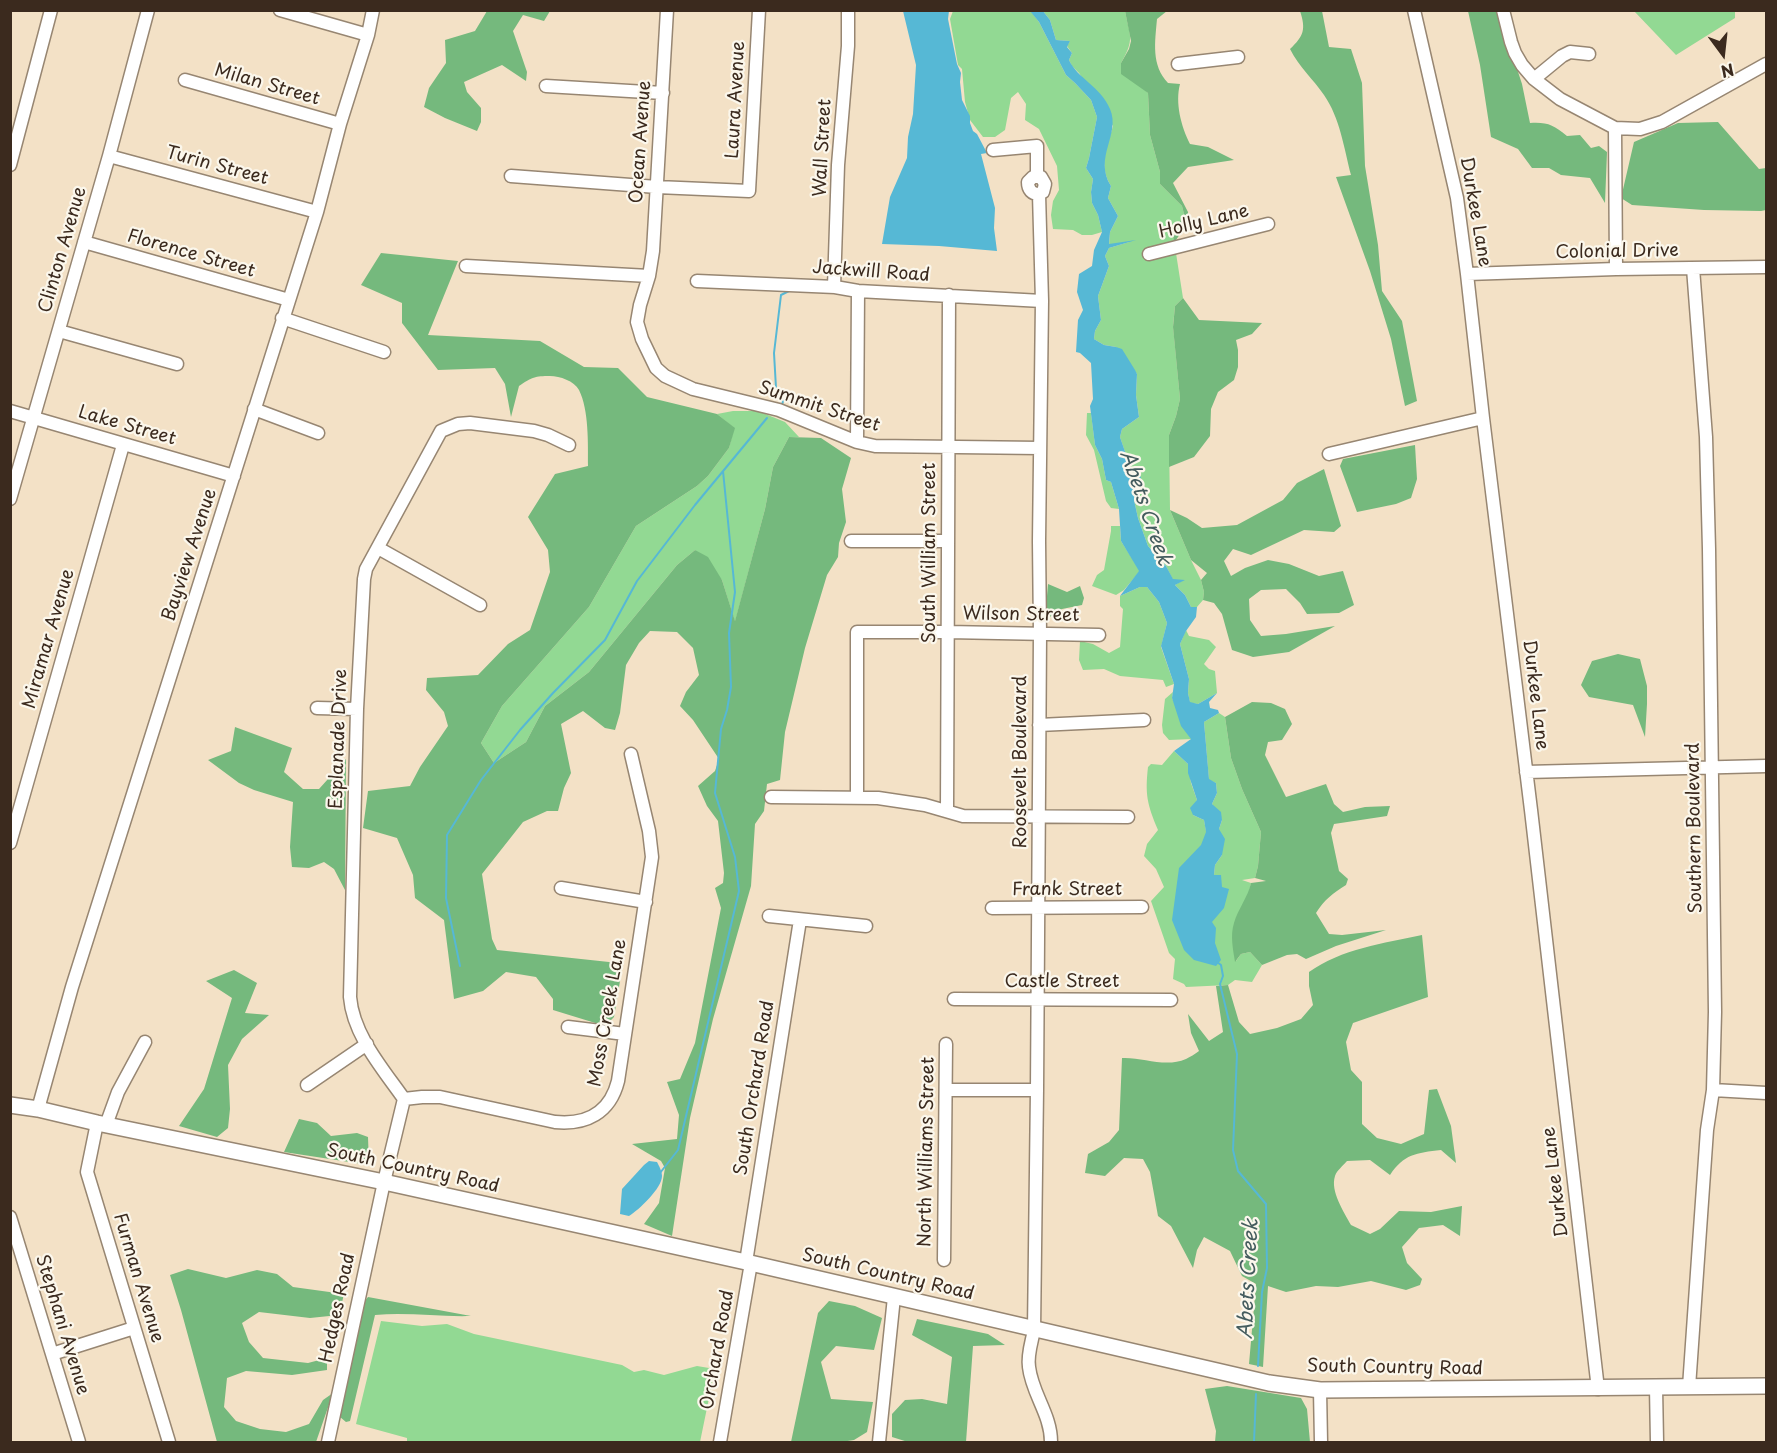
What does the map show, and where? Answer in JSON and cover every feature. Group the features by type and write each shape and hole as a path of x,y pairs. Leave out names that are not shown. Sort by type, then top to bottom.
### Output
{"main road":[{"name":"South Country Road","path":"10,1105 384,1182 1269,1383 1320,1390 1767,1386"}],"street":[{"path":"10,165 51,10"},
{"name":"Clinton Avenue","path":"10,499 109,156 148,10"},
{"path":"280,10 368,35"},
{"name":"Bayview Avenue","path":"38,1109 72,987 317,212 340,124 368,35 373,10"},
{"name":"Ocean Avenue","path":"649,276 653,251 668,10"},
{"name":"Laura Avenue","path":"657,187 749,191 759,10"},
{"name":"Wall Street","path":"834,287 838,165 848,46 848,10"},
{"name":"Durkee Lane","path":"1414,10 1457,198 1598,1389"},
{"path":"1503,10 1515,53 1521,65 1534,80 1560,99 1615,128 1640,129 1662,122 1767,64"},
{"path":"1534,80 1570,52 1588,54"},
{"path":"1178,64 1238,57"},
{"name":"Milan Street","path":"185,80 340,124"},
{"path":"546,86 663,93"},
{"path":"1615,128 1616,269"},
{"name":"Roosevelt Boulevard","path":"993,150 1037,146 1037,176 1041,177 1046,184 1039,194 1041,301 1038,1000 1034,1330 1028,1364 1034,1387 1049,1422 1051,1443"},
{"name":"Turin Street","path":"109,156 317,212"},
{"path":"511,176 657,187"},
{"name":"Holly Lane","path":"1149,254 1268,224"},
{"name":"Florence Street","path":"84,242 289,300"},
{"path":"466,267 649,276"},
{"name":"Colonial Drive","path":"1467,274 1767,267"},
{"name":"Southern Boulevard","path":"1689,1387 1707,1130 1713,1090 1715,1012 1706,437 1693,268"},
{"name":"Summit Street","path":"649,276 637,322 642,339 656,368 665,376 693,389 780,410 856,442 874,446 1040,448"},
{"name":"Jackwill Road","path":"697,281 834,287 858,291 1041,301"},
{"path":"856,442 858,291"},
{"name":"South William Street","path":"947,811 949,295"},
{"path":"282,318 384,352"},
{"path":"59,330 177,364"},
{"path":"254,409 318,433"},
{"name":"Lake Street","path":"10,411 234,476"},
{"path":"1329,454 1483,418"},
{"name":"Esplanade Drive","path":"404,1099 367,1044 351,1013 357,709 366,568 441,431 458,423 470,423 534,431 569,445"},
{"name":"Miramar Avenue","path":"10,843 123,445"},
{"path":"851,541 947,541"},
{"path":"378,548 480,605"},
{"name":"Wilson Street","path":"857,798 857,632 1099,635"},
{"path":"317,708 357,709"},
{"path":"1039,725 1144,720"},
{"name":"Moss Creek Lane","path":"404,1099 440,1097 568,1124 580,1122 601,1111 610,1101 616,1091 652,857 631,754"},
{"path":"1526,772 1767,766"},
{"path":"771,797 903,800 963,816 1128,817"},
{"path":"561,888 646,902"},
{"name":"Frank Street","path":"992,908 1142,908"},
{"path":"769,916 866,926"},
{"name":"South Orchard Road","path":"748,1263 800,920"},
{"name":"Castle Street","path":"954,999 1171,1000"},
{"path":"568,1027 625,1034"},
{"name":"Furman Avenue","path":"145,1042 101,1124 87,1172 169,1443"},
{"path":"307,1085 367,1044"},
{"name":"North Williams Street","path":"944,1260 946,1044"},
{"path":"946,1089 1037,1090"},
{"path":"1713,1090 1767,1093"},
{"path":"384,1182 404,1099"},
{"name":"Hedges Road","path":"328,1443 384,1182"},
{"name":"Stephani Avenue","path":"10,1217 79,1443"},
{"name":"Orchard Road","path":"720,1443 748,1263"},
{"path":"879,1443 894,1297"},
{"path":"52,1354 134,1328"},
{"path":"1656,1387 1657,1443"},
{"path":"1320,1390 1321,1443"}],"green space":[{"path":"1030,10 1039,22 1066,75 1091,100 1097,117 1086,168 1093,179 1092,203 1102,232 1092,235 1082,235 1073,230 1053,229 1051,215 1053,201 1059,190 1057,166 1039,129 1025,120 1026,104 1018,92 1011,98 1005,130 995,137 983,137 970,120 965,102 962,69 958,65 950,19 953,11"},
{"path":"487,11 550,11 544,21 523,15 513,31 527,72 526,81 502,65 464,82 467,92 481,108 481,122 477,131 424,107 429,88 446,63 445,40 475,31"},
{"path":"1043,11 1125,11 1130,43 1121,63 1148,93 1150,135 1160,172 1160,184 1182,206 1184,214 1173,234 1183,298 1175,306 1173,326 1180,399 1169,435 1170,510 1201,580 1203,600 1197,607 1191,607 1185,595 1175,585 1183,580 1173,580 1166,566 1148,546 1138,518 1134,500 1141,478 1132,473 1120,437 1122,429 1139,417 1136,395 1137,374 1116,347 1104,345 1094,339 1095,331 1101,320 1098,296 1109,266 1105,256 1109,248 1129,242 1109,245 1110,232 1118,216 1108,198 1111,186 1104,163 1113,126 1079,73 1072,66 1069,60 1072,53 1067,46 1070,41 1056,40 1050,20"},
{"path":"1125,11 1167,11 1157,19 1155,53 1159,69 1168,83 1180,84 1179,107 1190,144 1208,147 1234,160 1188,167 1173,183 1188,212 1188,222 1174,243 1173,234 1184,214 1182,206 1160,184 1160,172 1150,135 1148,93 1121,74 1121,63 1131,41"},
{"path":"1300,11 1322,11 1329,47 1351,49 1362,83 1365,166 1378,245 1382,291 1402,321 1417,401 1405,406 1391,339 1370,271 1336,177 1351,175 1338,123 1324,95 1290,49 1302,32 1303,23"},
{"path":"1468,11 1498,11 1522,84 1530,123 1550,125 1567,136 1580,135 1591,148 1599,146 1607,152 1605,203 1590,178 1561,175 1549,168 1532,168 1518,149 1491,137 1480,65"},
{"path":"1634,11 1735,11 1735,18 1676,55"},
{"path":"1718,122 1759,169 1766,168 1766,210 1704,210 1632,205 1621,198 1634,142 1678,123"},
{"path":"381,253 458,261 428,335 540,341 584,367 618,368 647,397 717,414 735,428 729,448 708,476 697,486 636,526 589,607 502,706 481,743 494,763 526,742 545,706 589,672 677,565 695,550 708,557 722,580 735,621 765,509 773,467 789,437 821,438 851,458 842,489 846,522 839,543 838,557 827,575 805,648 785,732 780,780 767,784 764,811 755,824 751,886 713,1019 690,1118 672,1236 644,1224 659,1203 665,1168 661,1161 632,1144 677,1139 679,1115 667,1082 680,1079 695,1043 721,908 715,888 723,883 724,873 718,821 707,806 698,786 715,771 719,759 693,720 680,706 686,692 699,675 693,648 677,632 650,631 639,643 626,665 620,713 615,730 605,728 583,711 561,724 571,773 558,811 547,811 523,822 482,874 492,939 497,950 609,962 622,969 614,1017 605,1026 553,1010 553,999 536,977 506,972 483,991 454,999 444,920 415,898 413,875 397,838 363,828 368,791 410,786 448,726 444,712 426,690 427,678 478,675 508,644 530,630 550,572 548,550 528,517 555,474 588,466 587,427 585,407 579,390 566,380 554,376 541,376 523,383 519,386 511,417 505,384 495,368 438,370 402,323 402,303 361,285"},
{"path":"1183,298 1199,320 1262,323 1252,334 1236,340 1238,367 1234,380 1218,392 1211,409 1210,436 1194,457 1169,467 1169,435 1180,399 1173,327 1175,306"},
{"path":"733,411 758,411 785,422 799,437 789,437 773,467 765,509 735,622 722,580 695,550 677,565 589,672 545,706 526,742 494,763 481,743 502,706 589,607 636,526 697,486 708,476 729,448 734,428 717,414"},
{"path":"1087,413 1091,413 1095,445 1102,459 1106,480 1111,482 1119,509 1111,508 1106,501 1094,450 1086,435"},
{"path":"1415,445 1417,479 1411,498 1396,504 1357,512 1340,466 1343,459"},
{"path":"1324,469 1341,526 1334,532 1304,530 1251,555 1233,549 1224,561 1231,576 1268,560 1289,564 1319,576 1343,571 1354,605 1339,613 1307,614 1286,589 1261,590 1249,599 1250,620 1261,636 1335,626 1289,652 1253,657 1232,650 1222,614 1214,603 1203,600 1201,580 1207,573 1191,560 1170,510 1202,528 1237,525 1283,500 1297,483"},
{"path":"1111,526 1120,526 1121,541 1140,571 1124,590 1116,595 1092,586 1097,575 1104,570"},
{"path":"1048,584 1067,592 1080,586 1084,598 1082,605 1062,609 1045,620"},
{"path":"1140,587 1147,587 1159,602 1167,623 1161,647 1174,684 1166,687 1163,680 1120,676 1104,669 1083,670 1079,660 1080,641 1093,644 1109,653 1120,647 1123,609 1120,606 1120,596"},
{"path":"1186,630 1189,636 1209,640 1216,647 1204,664 1215,671 1217,693 1198,704 1190,703 1189,679 1180,644"},
{"path":"1618,654 1640,659 1647,686 1645,737 1633,705 1589,697 1581,685 1592,661"},
{"path":"1173,692 1172,698 1192,739 1169,740 1163,733 1165,699"},
{"path":"1252,702 1271,703 1285,709 1292,724 1282,740 1268,742 1265,755 1286,797 1326,784 1334,804 1343,812 1365,807 1390,806 1387,816 1334,824 1331,833 1339,871 1348,879 1346,885 1329,897 1316,913 1329,934 1342,935 1386,930 1336,946 1306,959 1297,954 1287,955 1262,965 1250,952 1241,954 1235,962 1232,937 1236,918 1251,883 1266,881 1255,878 1261,832 1231,758 1225,717"},
{"path":"1219,713 1225,717 1231,758 1261,832 1255,878 1242,880 1251,883 1236,961 1241,954 1250,952 1262,965 1252,982 1235,980 1228,985 1186,987 1173,979 1175,959 1169,953 1151,901 1164,887 1156,869 1144,856 1147,844 1158,830 1148,799 1148,767 1151,764 1162,765 1174,751 1188,764 1197,800 1193,815 1204,820 1214,875 1215,865 1222,855 1219,829 1222,820 1212,804 1217,793 1216,783 1209,780 1204,722"},
{"path":"235,727 292,748 284,772 303,789 319,789 346,759 345,890 334,869 324,862 309,868 292,867 290,847 293,802 239,783 208,760 231,751"},
{"path":"1422,935 1428,997 1353,1023 1346,1042 1351,1070 1362,1082 1362,1124 1377,1138 1401,1144 1424,1134 1429,1090 1437,1089 1451,1126 1456,1163 1441,1150 1424,1152 1400,1163 1390,1175 1370,1160 1347,1161 1336,1174 1334,1188 1351,1225 1370,1234 1380,1229 1399,1211 1431,1212 1462,1206 1460,1236 1443,1225 1419,1228 1402,1247 1407,1263 1422,1279 1420,1285 1406,1290 1371,1281 1338,1287 1316,1286 1286,1292 1268,1286 1263,1367 1249,1364 1256,1284 1242,1276 1230,1251 1204,1237 1197,1250 1193,1268 1171,1226 1158,1216 1150,1172 1143,1159 1124,1158 1105,1176 1085,1173 1088,1154 1109,1142 1119,1130 1122,1058 1178,1062 1199,1051 1191,1033 1188,1014 1209,1041 1223,1032 1216,986 1228,985 1239,1022 1250,1034 1277,1028 1301,1019 1313,1005 1309,972 1349,952"},
{"path":"234,970 257,983 245,1013 269,1015 242,1039 228,1065 230,1109 228,1128 217,1137 179,1126 204,1089 232,998 206,981"},
{"path":"299,1119 317,1123 331,1136 357,1133 368,1137 369,1165 284,1152"},
{"path":"188,1269 226,1278 257,1270 277,1274 293,1287 344,1294 339,1315 310,1318 259,1312 242,1323 249,1342 263,1358 308,1363 327,1358 327,1370 292,1375 246,1371 227,1378 224,1407 236,1421 260,1429 286,1432 309,1424 323,1400 333,1393 316,1442 217,1442 170,1275"},
{"path":"368,1297 471,1316 375,1315 350,1421 346,1422 340,1417 341,1402 363,1303"},
{"path":"829,1301 855,1306 882,1318 874,1350 836,1346 821,1362 831,1399 873,1402 867,1432 854,1440 841,1442 791,1442 818,1313"},
{"path":"917,1319 988,1334 1005,1345 973,1346 966,1442 908,1442 892,1437 892,1414 905,1400 922,1399 947,1404 952,1357 912,1335"},
{"path":"381,1321 422,1326 447,1324 474,1334 622,1365 634,1372 644,1370 664,1375 697,1366 715,1369 700,1442 407,1442 407,1438 356,1424"},
{"path":"1227,1386 1301,1398 1307,1409 1310,1442 1215,1442 1216,1431 1205,1389"}],"water":[{"path":"903,11 949,11 948,19 961,73 962,100 970,116 973,131 987,153 981,154 995,208 994,228 997,251 882,244 890,197 907,158 908,137 913,114 916,65"},
{"path":"1030,11 1043,11 1050,20 1056,40 1070,41 1067,47 1072,53 1069,60 1101,95 1110,109 1112,128 1105,165 1111,186 1108,198 1118,216 1110,232 1109,244 1136,240 1109,248 1105,256 1109,266 1098,296 1101,320 1095,331 1094,339 1104,345 1122,349 1137,374 1136,395 1139,417 1122,429 1120,437 1132,472 1141,477 1134,500 1138,518 1148,546 1166,566 1173,579 1185,580 1175,585 1185,595 1191,607 1197,607 1196,617 1180,644 1189,679 1190,702 1198,704 1217,693 1209,702 1210,708 1218,710 1219,713 1204,722 1209,779 1216,783 1217,793 1212,804 1221,812 1222,820 1219,829 1225,839 1222,855 1215,865 1214,875 1221,875 1222,887 1229,889 1224,908 1212,922 1216,928 1215,943 1221,960 1216,966 1194,960 1184,950 1172,920 1179,868 1201,845 1206,832 1204,820 1193,815 1190,808 1197,800 1188,773 1188,764 1174,751 1191,739 1181,726 1172,698 1174,684 1161,646 1167,623 1159,602 1147,587 1140,587 1120,596 1139,571 1121,541 1119,509 1111,482 1106,480 1102,459 1095,445 1090,406 1093,399 1091,363 1076,352 1078,320 1083,310 1077,292 1079,274 1092,266 1094,250 1102,232 1092,203 1093,179 1086,168 1097,117 1091,100 1066,75 1039,22"},
{"path":"649,1161 657,1162 661,1170 661,1181 649,1198 633,1213 629,1216 620,1214 622,1189"}],"waterway":[{"path":"782,405 784,397 776,388 774,353 781,295 789,291"},
{"path":"460,966 446,898 447,835 481,780 520,730 605,640 637,581 695,505 767,418"},
{"path":"660,1173 678,1150 739,891 735,857 715,793 721,729 731,687 729,633 735,592 723,471"},
{"name":"Abets Creek","path":"1217,962 1221,965 1223,976 1220,984 1237,1054 1233,1150 1238,1171 1266,1204 1267,1268 1262,1292 1258,1366"},
{"name":"Abets Creek","path":"1254,1442 1256,1394"}]}
